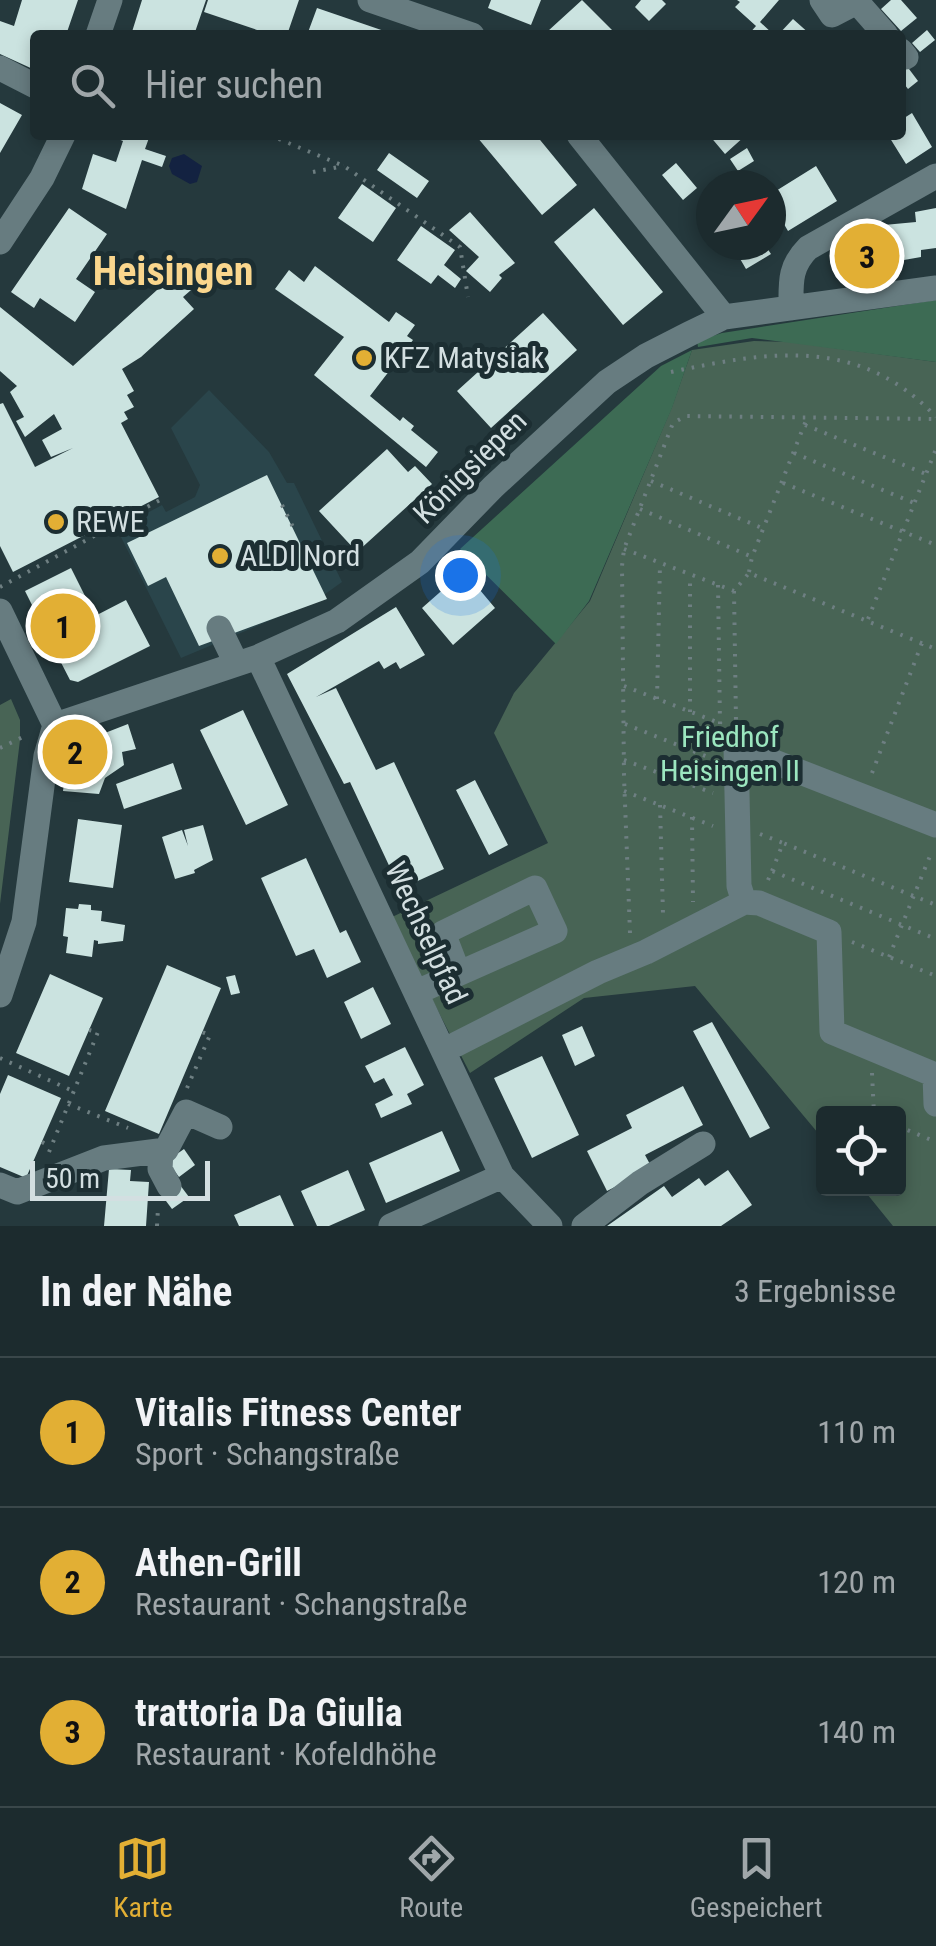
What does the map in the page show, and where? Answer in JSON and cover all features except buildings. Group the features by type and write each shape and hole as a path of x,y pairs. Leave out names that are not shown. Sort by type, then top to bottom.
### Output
{"street":[{"path":"100,30 110,0"},
{"path":"370,0 457,30"},
{"path":"822,0 832,15 856,2 881,30"},
{"path":"0,68 30,83"},
{"path":"0,242 42,178 61,140"},
{"path":"583,140 724,317"},
{"path":"790,308 791,273 796,260 808,248 936,176"},
{"name":"Königsiepen","path":"55,725 247,660 338,621 420,562 608,382 646,356 724,317 936,288"},
{"path":"0,611 55,725 46,756 24,922 5,966 0,995"},
{"name":"Wechselpfad","path":"220,628 247,660 417,992 502,1176 550,1226"},
{"path":"936,825 736,748 739,886 752,902 829,932 832,1032 935,1074 936,1104"},
{"path":"445,1050 633,956 752,902"},
{"path":"417,992 458,972"},
{"path":"0,1185 16,1192 104,1158 161,1162 186,1112 220,1126"},
{"path":"584,1226 703,1144"},
{"path":"391,1226 502,1176"}],"path":[{"path":"281,140 344,166 460,247 468,297"},
{"path":"314,172 344,166"},
{"path":"646,356 661,374 748,357 830,357 878,371 900,383 936,418"},
{"path":"633,956 624,791 624,550 673,423 681,416 936,418"},
{"path":"624,686 736,730 734,591 749,573 807,418"},
{"path":"806,425 926,474"},
{"path":"868,619 936,450"},
{"path":"794,453 914,503"},
{"path":"651,480 764,528"},
{"path":"783,483 936,545"},
{"path":"0,587 162,499"},
{"path":"282,505 296,533"},
{"path":"640,508 752,557"},
{"path":"302,543 314,568"},
{"path":"624,550 734,591"},
{"path":"657,699 660,563"},
{"path":"749,573 936,649"},
{"path":"690,574 690,712"},
{"path":"718,585 720,724"},
{"path":"863,796 922,644"},
{"path":"625,724 737,769"},
{"path":"624,760 738,802"},
{"path":"624,791 739,837"},
{"path":"660,805 663,924"},
{"path":"692,817 694,909"},
{"path":"889,957 936,842"},
{"path":"752,902 784,843 936,905"},
{"path":"772,871 936,939"},
{"path":"829,932 936,976"},
{"path":"36,1184 98,1032 89,1030"},
{"path":"182,1099 210,1035 202,1032"},
{"path":"872,1049 874,1106"},
{"path":"0,1058 74,1091"},
{"path":"68,1104 161,1162"},
{"path":"906,1129 936,1142"},
{"path":"42,1142 51,1147"}],"shaded area":[{"path":"209,390 269,452 287,483 294,483 342,582 314,602 181,658 117,529 162,505 166,512 195,497 200,485 171,428"}],"green space":[{"path":"936,300 936,362 752,338 698,347 697,341 722,333"},
{"name":"Friedhof Heisingen II","path":"754,341 790,342 936,362 936,1226 893,1226 869,1196 906,1196 906,1106 816,1106 816,1131 695,986 584,998 470,1073 390,918 548,843 494,733 514,693 590,601 692,350"},
{"path":"692,350 672,408 589,601 556,644 460,549 661,366"},
{"path":"11,699 20,720 20,740 0,904 0,705"}],"water":[{"path":"184,154 202,166 197,182 190,184 172,174 172,158"}],"place":[{"name":"trattoria Da Giulia","path":"867,256"},
{"name":"KFZ Matysiak","path":"364,358"},
{"name":"REWE","path":"56,522"},
{"name":"ALDI Nord","path":"220,556"},
{"name":"Vitalis Fitness Center","path":"63,626"},
{"name":"Athen-Grill","path":"75,752"}],"district":[{"name":"Heisingen","path":"173,271"}]}
